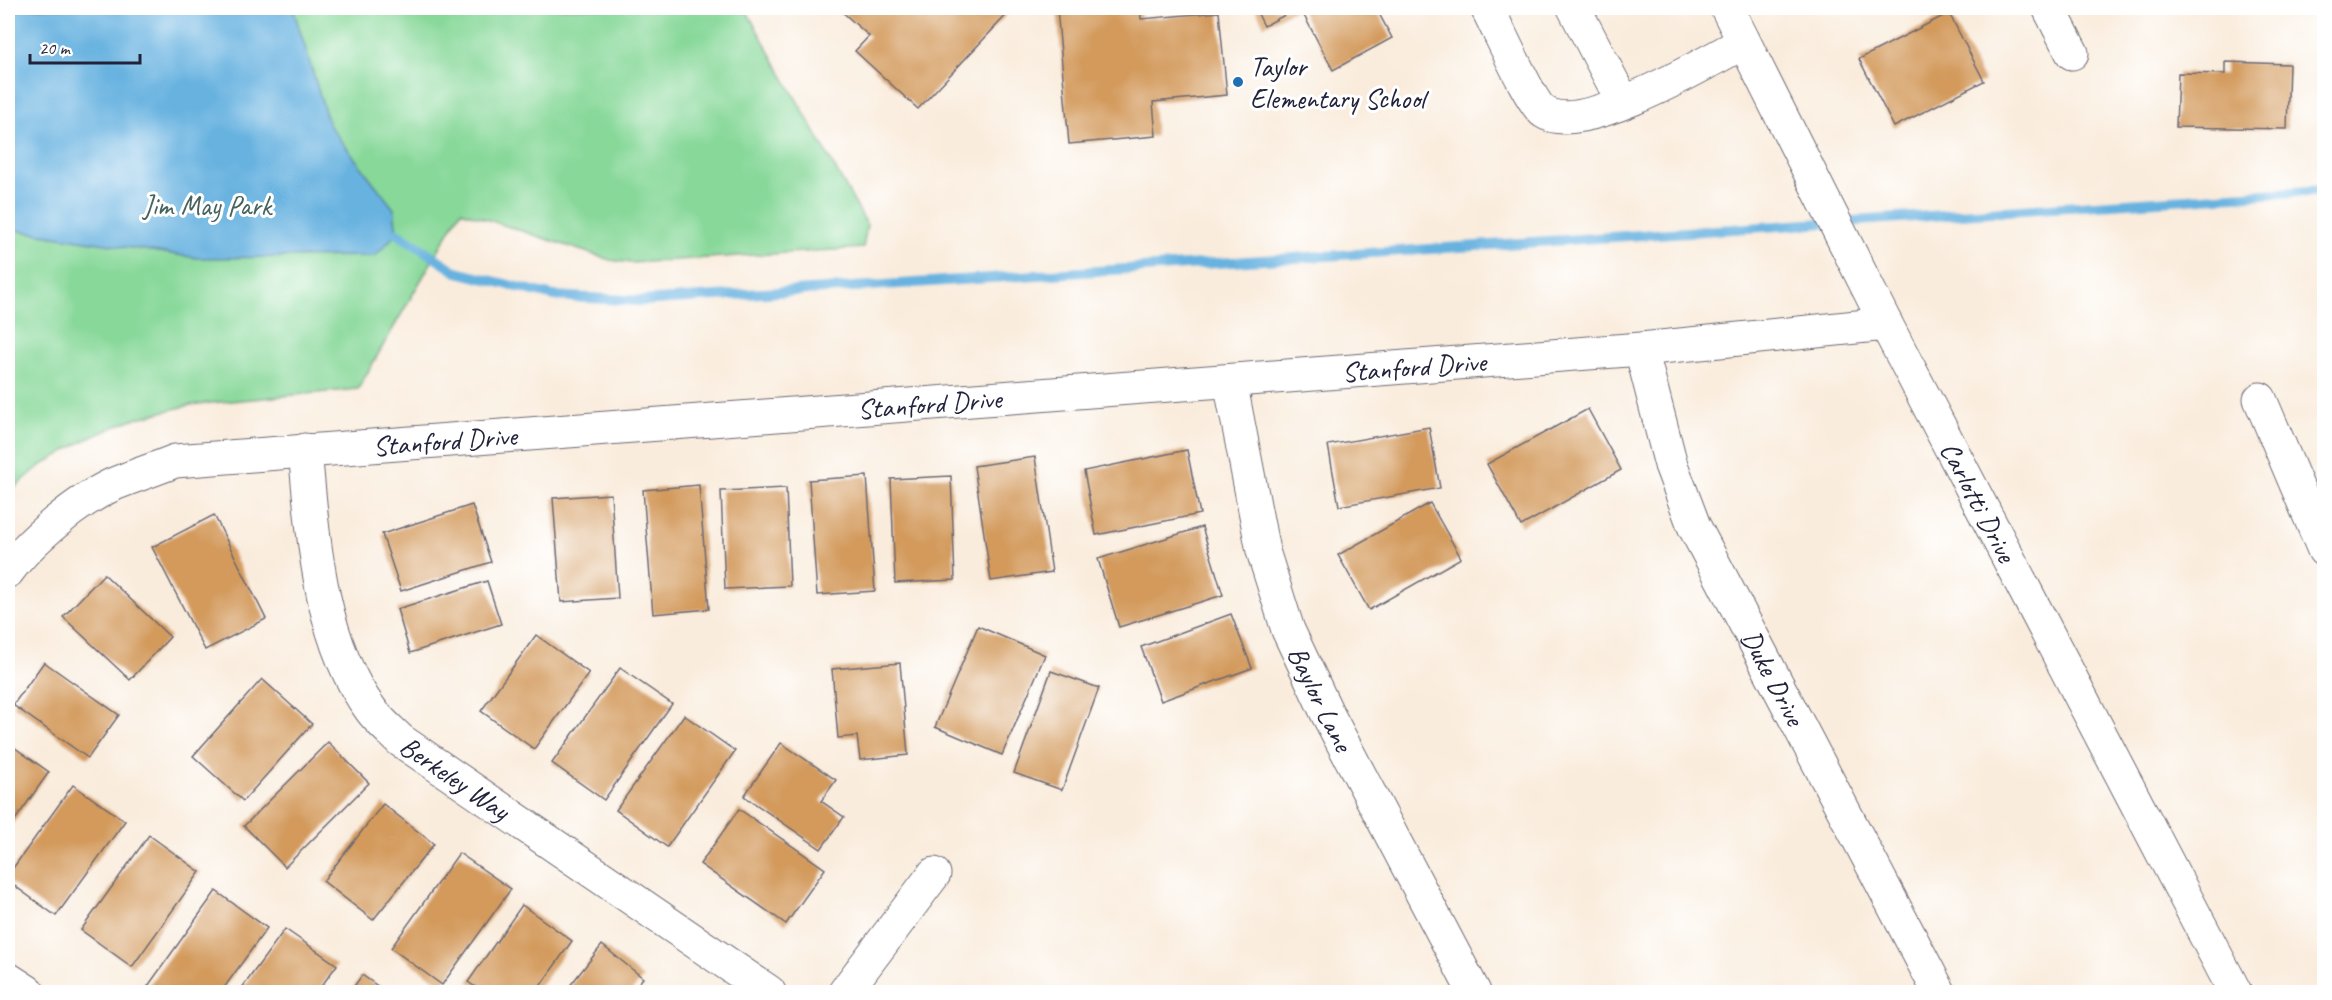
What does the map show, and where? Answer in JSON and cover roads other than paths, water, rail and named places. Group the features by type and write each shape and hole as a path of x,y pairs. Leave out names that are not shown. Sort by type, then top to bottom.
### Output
{"street":[{"path":"1487,8 1534,99 1545,113 1560,116 1579,115 1644,96 1744,42"},
{"path":"1574,8 1623,102"},
{"name":"Carlotti Drive","path":"1727,8 1886,324 2235,993"},
{"path":"2049,8 2072,53"},
{"name":"Stanford Drive","path":"8,571 15,561 61,518 113,485 175,462 305,450 1641,349 1886,324"},
{"name":"Duke Drive","path":"1641,349 1671,465 1694,525 1939,993"},
{"name":"Baylor Lane","path":"1230,381 1263,551 1288,630 1327,713 1474,993"},
{"path":"2260,399 2325,550"},
{"name":"Berkeley Way","path":"305,450 325,608 338,647 354,683 372,711 400,740 769,993"},
{"path":"845,993 934,874"},
{"path":"8,979 27,993"}],"water":[{"path":"8,8 293,8 329,125 394,209 397,233 375,256 197,258 8,229"}],"waterway":[{"path":"397,233 457,272 554,296 641,301 2324,190"}],"place":[{"name":"Taylor Elementary School","path":"1238,82"}],"park label":[{"name":"Jim May Park","path":"207,205"}]}
